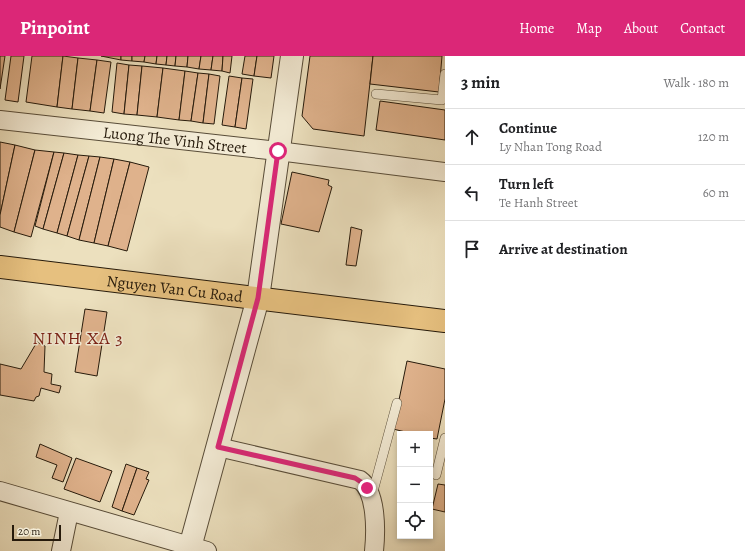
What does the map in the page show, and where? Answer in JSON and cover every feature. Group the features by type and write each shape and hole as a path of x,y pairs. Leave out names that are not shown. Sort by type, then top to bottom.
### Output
{"main road":[{"name":"Nguyen Van Cu Road","path":"0,266 445,321"}],"street":[{"path":"0,491 195,550 218,447 258,298 292,56"},
{"name":"Luong The Vinh Street","path":"0,120 278,151 445,172"},
{"path":"218,447 355,478 364,484 371,500 374,522 374,551"},
{"path":"61,551 69,512"}],"lane":[{"path":"376,94 442,100 445,74"},
{"path":"371,500 397,403"},
{"path":"436,475 445,438"}],"building":[{"path":"0,56 5,56 0,89"},
{"path":"11,56 24,56 18,102 5,100"},
{"path":"32,56 63,56 57,107 26,102"},
{"path":"63,56 78,58 72,109 57,107"},
{"path":"101,56 121,56 121,60"},
{"path":"121,56 132,56 132,61 121,60"},
{"path":"132,56 145,56 144,62 132,61"},
{"path":"145,56 157,56 156,64 144,62"},
{"path":"157,56 167,56 166,65 156,64"},
{"path":"167,56 176,56 175,66 166,65"},
{"path":"176,56 188,56 187,67 175,66"},
{"path":"188,56 201,56 199,69 187,67"},
{"path":"201,56 213,56 211,70 199,69"},
{"path":"213,56 223,56 222,71 211,70"},
{"path":"223,56 232,56 230,73 222,71"},
{"path":"245,56 257,56 254,76 242,74"},
{"path":"257,56 274,56 271,78 254,76"},
{"path":"310,56 373,56 364,136 313,129 302,116"},
{"path":"373,56 442,56 439,92 370,84"},
{"path":"78,58 97,60 90,111 72,109"},
{"path":"97,60 111,62 104,113 90,111"},
{"path":"117,63 129,65 124,114 112,112"},
{"path":"129,65 142,66 137,115 124,114"},
{"path":"142,66 163,68 157,117 137,115"},
{"path":"163,68 185,71 179,120 157,117"},
{"path":"185,71 198,73 191,121 179,120"},
{"path":"198,73 209,74 203,123 191,121"},
{"path":"209,74 220,76 214,124 203,123"},
{"path":"229,76 242,78 235,127 222,125"},
{"path":"242,78 253,79 246,129 235,127"},
{"path":"380,101 445,110 445,140 376,130"},
{"path":"0,142 15,145 0,215"},
{"path":"15,145 35,150 14,232 0,227 0,215"},
{"path":"35,150 54,152 31,237 14,232"},
{"path":"54,152 64,153 43,229 35,226"},
{"path":"64,153 78,155 57,233 43,229"},
{"path":"78,155 89,156 67,236 57,233"},
{"path":"89,156 100,157 79,240 67,236"},
{"path":"100,157 114,159 94,243 79,240"},
{"path":"114,159 130,162 108,246 94,243"},
{"path":"130,162 149,167 127,251 108,246"},
{"path":"292,172 329,180 328,185 332,187 319,232 281,224"},
{"path":"351,227 362,230 356,266 346,265"},
{"path":"85,309 107,312 97,376 75,372"},
{"path":"37,342 45,346 44,372 52,374 51,384 61,386 59,393 41,388 39,396 36,397 34,401 0,395 0,364 21,369"},
{"path":"407,361 445,369 445,399 437,439 433,438 433,431 401,431 393,429"},
{"path":"40,444 72,458 63,482 52,478 57,465 36,457"},
{"path":"76,458 112,471 100,502 64,489"},
{"path":"126,464 137,468 122,511 112,507"},
{"path":"137,468 149,472 146,479 149,480 134,515 122,511"},
{"path":"438,484 445,485 445,512 433,509"}],"district":[{"name":"NINH XA 3","path":"78,338"}],"route":[{"path":"278,151 258,298 218,447 355,478 360,480 367,488"}]}
